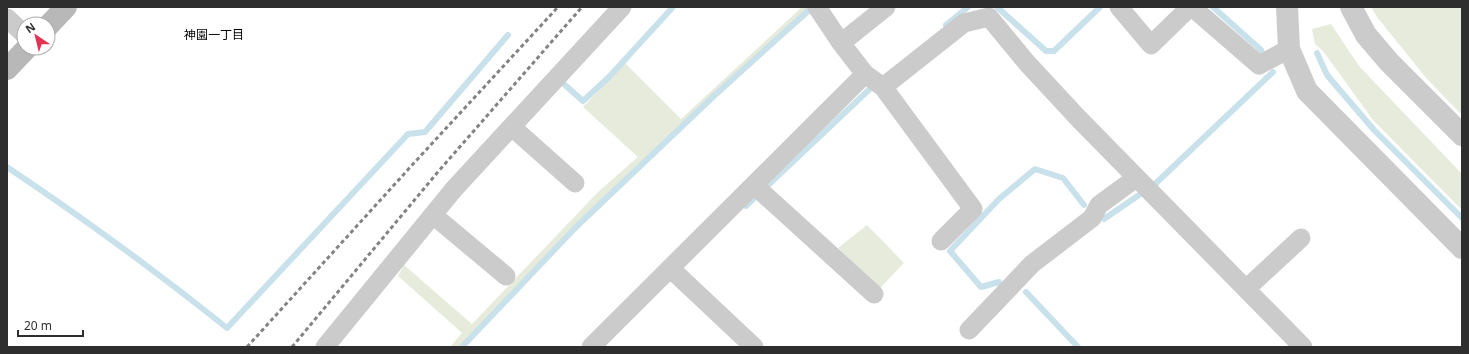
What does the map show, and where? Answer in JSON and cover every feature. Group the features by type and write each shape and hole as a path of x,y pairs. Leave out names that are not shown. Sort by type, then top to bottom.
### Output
{"main road":[{"path":"56,18 66,7"},
{"path":"7,69 19,56"}],"street":[{"path":"325,347 454,189 622,7"},
{"path":"817,7 865,74 883,88 972,209 941,241"},
{"path":"842,43 886,7"},
{"path":"1119,7 1151,45 1191,7 1259,65 1289,49"},
{"path":"1287,7 1289,49 1307,90 1462,248"},
{"path":"1351,7 1366,35 1393,66 1462,135"},
{"path":"883,88 964,23 989,17 1048,86 1136,178 1246,289 1295,344"},
{"path":"7,18 16,26"},
{"path":"591,347 676,274 761,191 865,74"},
{"path":"512,127 575,183"},
{"path":"969,330 1032,264 1092,218 1099,205 1136,178"},
{"path":"761,191 874,294"},
{"path":"433,215 506,276"},
{"path":"1246,289 1301,238"},
{"path":"676,274 754,347"}],"shaded area":[{"path":"802,7 807,7 811,13 717,95 578,229 464,347 450,347 462,333 398,276 404,265 472,324 599,191 638,157 583,107 625,63 681,119"},
{"path":"1371,7 1462,7 1462,115 1427,79 1377,17"},
{"path":"1331,24 1359,66 1462,174 1462,210 1373,120 1323,51 1315,44 1312,29"},
{"path":"867,225 904,263 880,288 838,248"}],"waterway":[{"path":"565,85 583,101 609,77 673,7"},
{"path":"946,25 968,7"},
{"path":"997,7 1046,51 1054,51 1100,7"},
{"path":"1213,7 1261,50"},
{"path":"462,347 576,227 715,95 809,10"},
{"path":"7,167 119,245 227,328 408,134 425,132 508,35"},
{"path":"1317,53 1327,75 1374,130 1462,218"},
{"path":"1154,185 1273,72"},
{"path":"746,206 874,85"},
{"path":"999,282 981,287 950,251 999,199 1035,169 1063,178 1084,205"},
{"path":"1104,219 1139,195"},
{"path":"1026,292 1078,347"}],"railway":[{"path":"247,347 558,7"},
{"path":"292,347 437,173 582,7"}],"district":[{"name":"神園一丁目","path":"214,34"}]}
